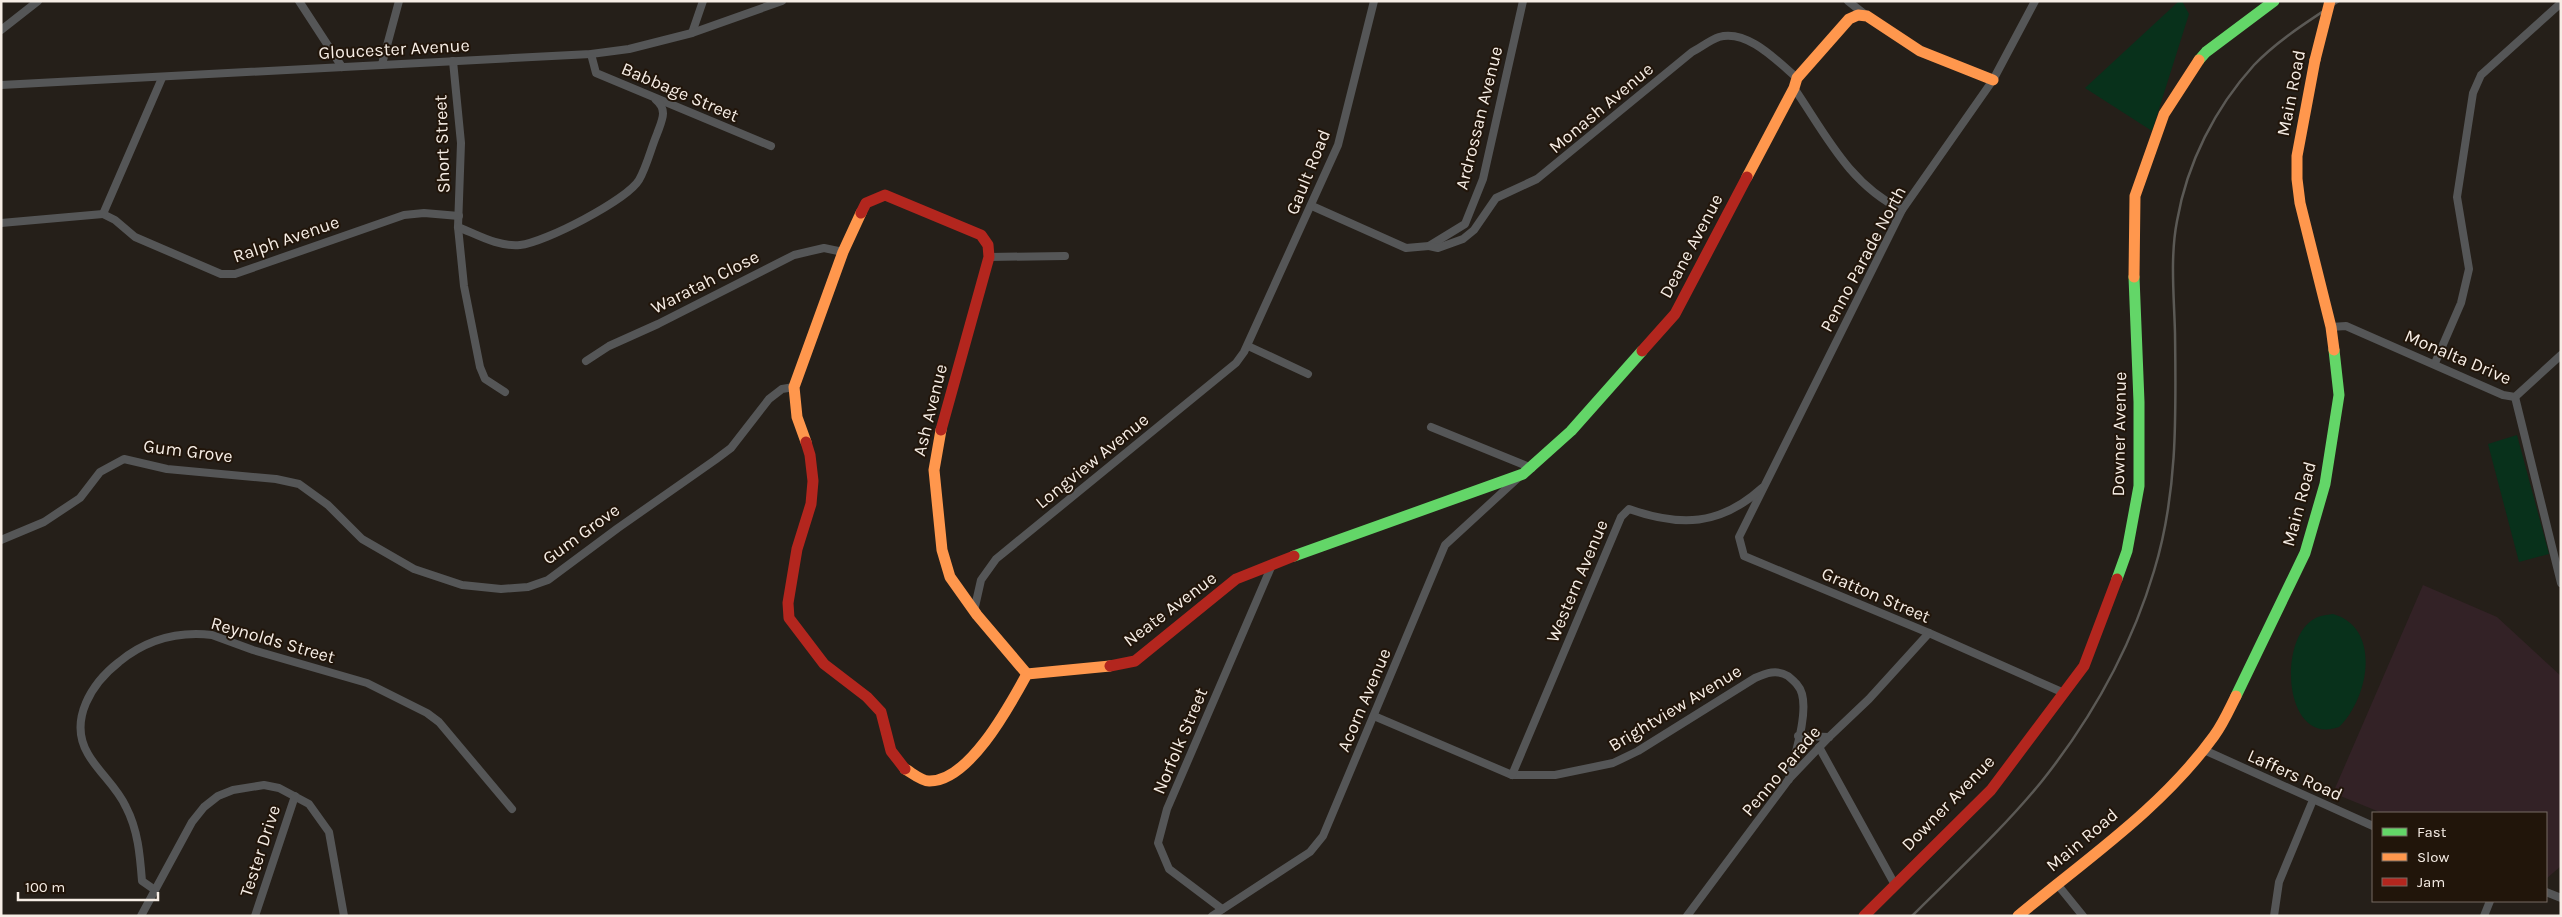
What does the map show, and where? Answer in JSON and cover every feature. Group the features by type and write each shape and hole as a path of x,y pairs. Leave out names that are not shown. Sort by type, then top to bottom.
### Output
{"street":[{"path":"1,30 38,1"},
{"path":"299,1 342,67"},
{"path":"382,64 399,1"},
{"path":"692,33 704,1"},
{"name":"Gloucester Avenue","path":"1,85 591,54 629,49 692,33 782,1"},
{"name":"Gault Road","path":"1248,346 1338,145 1374,1"},
{"name":"Ardrossan Avenue","path":"1312,206 1406,248 1429,246 1465,224 1483,179 1523,1"},
{"path":"1848,1 1867,16 1920,50 1993,80"},
{"name":"Penno Parade North","path":"1764,487 1902,210 1993,80 2035,1"},
{"name":"Downer Avenue","path":"1864,916 1894,883 1991,790 2084,666 2127,551 2139,486 2139,402 2134,278 2136,196 2164,114 2189,73 2206,52 2274,1"},
{"name":"Main Road","path":"2018,916 2156,801 2204,750 2216,734 2237,695 2305,553 2320,508 2339,395 2331,328 2300,203 2297,179 2297,156 2315,60 2330,1"},
{"path":"2435,364 2461,303 2468,269 2457,197 2473,93 2481,75 2561,3"},
{"name":"Deane Avenue","path":"1529,470 1571,432 1675,314 1795,83 1850,19 1858,15 1867,16"},
{"name":"Monash Avenue","path":"1429,246 1438,248 1463,239 1474,230 1496,198 1537,179 1692,52 1720,37 1740,37 1769,54 1795,83 1837,154 1860,182 1880,199 1902,210"},
{"name":"Babbage Street","path":"591,54 596,73 656,100 771,146"},
{"name":"Short Street","path":"453,61 461,143 458,227 464,286 480,367 485,379 505,392"},
{"path":"1,223 103,214 162,78"},
{"path":"458,227 498,243 519,245 536,242 551,236 630,192 639,180 664,116 662,105 656,100"},
{"path":"1027,674 998,726 971,757 946,778 927,781 905,769 890,751 881,712 867,697 824,664 789,618 788,603 792,574 797,549 811,504 813,482 810,455 797,417 794,387 843,252 866,203 885,195 981,235 988,245 989,257 1065,256"},
{"name":"Ralph Avenue","path":"103,214 115,220 135,237 221,274 235,274 404,215 424,213 459,216"},
{"name":"Waratah Close","path":"586,361 609,346 658,324 794,255 824,248 843,252"},
{"name":"Ash Avenue","path":"989,257 939,438 934,470 942,550 950,577 974,611 1027,674"},
{"name":"Monalta Drive","path":"2331,328 2346,326 2502,395 2515,397 2561,355"},
{"path":"1248,346 1308,374"},
{"name":"Longview Avenue","path":"974,611 981,580 996,559 1236,363 1248,346"},
{"name":"Gum Grove","path":"1,540 51,518 80,498 100,472 124,460 167,469 276,479 299,484 328,505 362,539 414,569 462,585 502,589 528,586 548,580 715,460 731,448 769,399 782,389 794,387"},
{"path":"2515,397 2561,583"},
{"path":"1431,426 1529,470"},
{"name":"Neate Avenue","path":"1027,674 1108,666 1135,660 1236,579 1529,470"},
{"name":"Acorn Avenue","path":"1212,916 1310,852 1323,836 1446,545 1529,470"},
{"name":"Gratton Street","path":"1764,487 1739,537 1744,556 1929,633 2064,693"},
{"name":"Western Avenue","path":"1512,775 1621,517 1629,509 1654,518 1690,522 1720,516 1751,499 1764,487"},
{"name":"Norfolk Street","path":"1222,908 1169,869 1158,843 1168,809 1272,565"},
{"name":"Reynolds Street","path":"155,890 142,881 138,839 126,806 88,755 82,742 80,726 84,708 100,679 130,653 148,642 171,636 190,633 212,635 374,685 427,713 439,722 512,809"},
{"name":"Penno Parade","path":"1687,916 1789,779 1818,747 1870,699 1929,633"},
{"name":"Brightview Avenue","path":"1374,716 1512,775 1555,775 1613,763 1638,751 1767,672 1783,672 1796,682 1802,694 1802,714 1789,779"},
{"path":"1798,736 1829,737"},
{"path":"1818,747 1894,883"},
{"name":"Laffers Road","path":"2204,750 2372,826"},
{"path":"141,916 192,822 204,807 218,796 233,790 264,785 279,788 309,804 329,832 344,916"},
{"name":"Tester Drive","path":"255,916 295,796"},
{"path":"2274,916 2279,882 2312,800"},
{"path":"2057,884 2083,916"},
{"path":"2547,892 2561,898"},
{"path":"2484,916 2490,902"}],"shaded area":[{"path":"2423,585 2497,617 2561,676 2561,866 2547,878 2547,812 2380,812 2333,793"}],"green space":[{"path":"2179,1 2182,1 2189,14 2152,131 2085,88"},
{"path":"2517,435 2549,554 2519,562 2488,444"},
{"path":"2333,614 2349,622 2359,633 2364,648 2366,665 2358,699 2349,714 2339,727 2321,729 2307,722 2297,707 2292,688 2291,668 2295,648 2302,630 2314,619"}],"railway":[{"path":"1912,916 1995,833 2042,781 2093,707 2122,655 2145,600 2162,542 2168,512 2174,453 2176,393 2174,248 2177,221 2188,178 2195,157 2215,118 2227,99 2254,65 2284,39 2339,1"}],"traffic: fast":[{"path":"2199,60 2206,52 2274,1"},
{"path":"2117,579 2127,551 2139,486 2139,402 2134,277"},
{"path":"2236,696 2305,553 2325,484 2339,395 2334,350"},
{"path":"1294,556 1523,474 1571,431 1642,351"}],"traffic: slow":[{"path":"2315,60 2330,1"},
{"path":"1747,177 1794,88 1797,78 1849,19 1858,15 1867,16 1920,51 1993,80"},
{"path":"2134,277 2135,196 2164,114 2199,60"},
{"path":"2315,60 2297,156 2297,179 2300,203 2331,327 2334,350"},
{"path":"806,442 797,417 794,387 843,252 861,213"},
{"path":"941,430 934,470 942,550 950,577 977,615 1027,674"},
{"path":"905,769 926,781 944,778 959,769 987,740 1027,674 1110,666"},
{"path":"2018,916 2122,832 2171,787 2214,736 2236,696"}],"traffic: jam":[{"path":"1642,351 1675,314 1747,177"},
{"path":"861,213 866,203 885,195 981,235 988,245 989,257 941,430"},
{"path":"806,442 810,455 813,481 811,504 797,549 788,603 789,618 824,664 867,697 881,712 891,751 905,769"},
{"path":"1110,666 1135,661 1236,579 1294,556"},
{"path":"1864,916 1991,790 2084,666 2117,579"}]}
